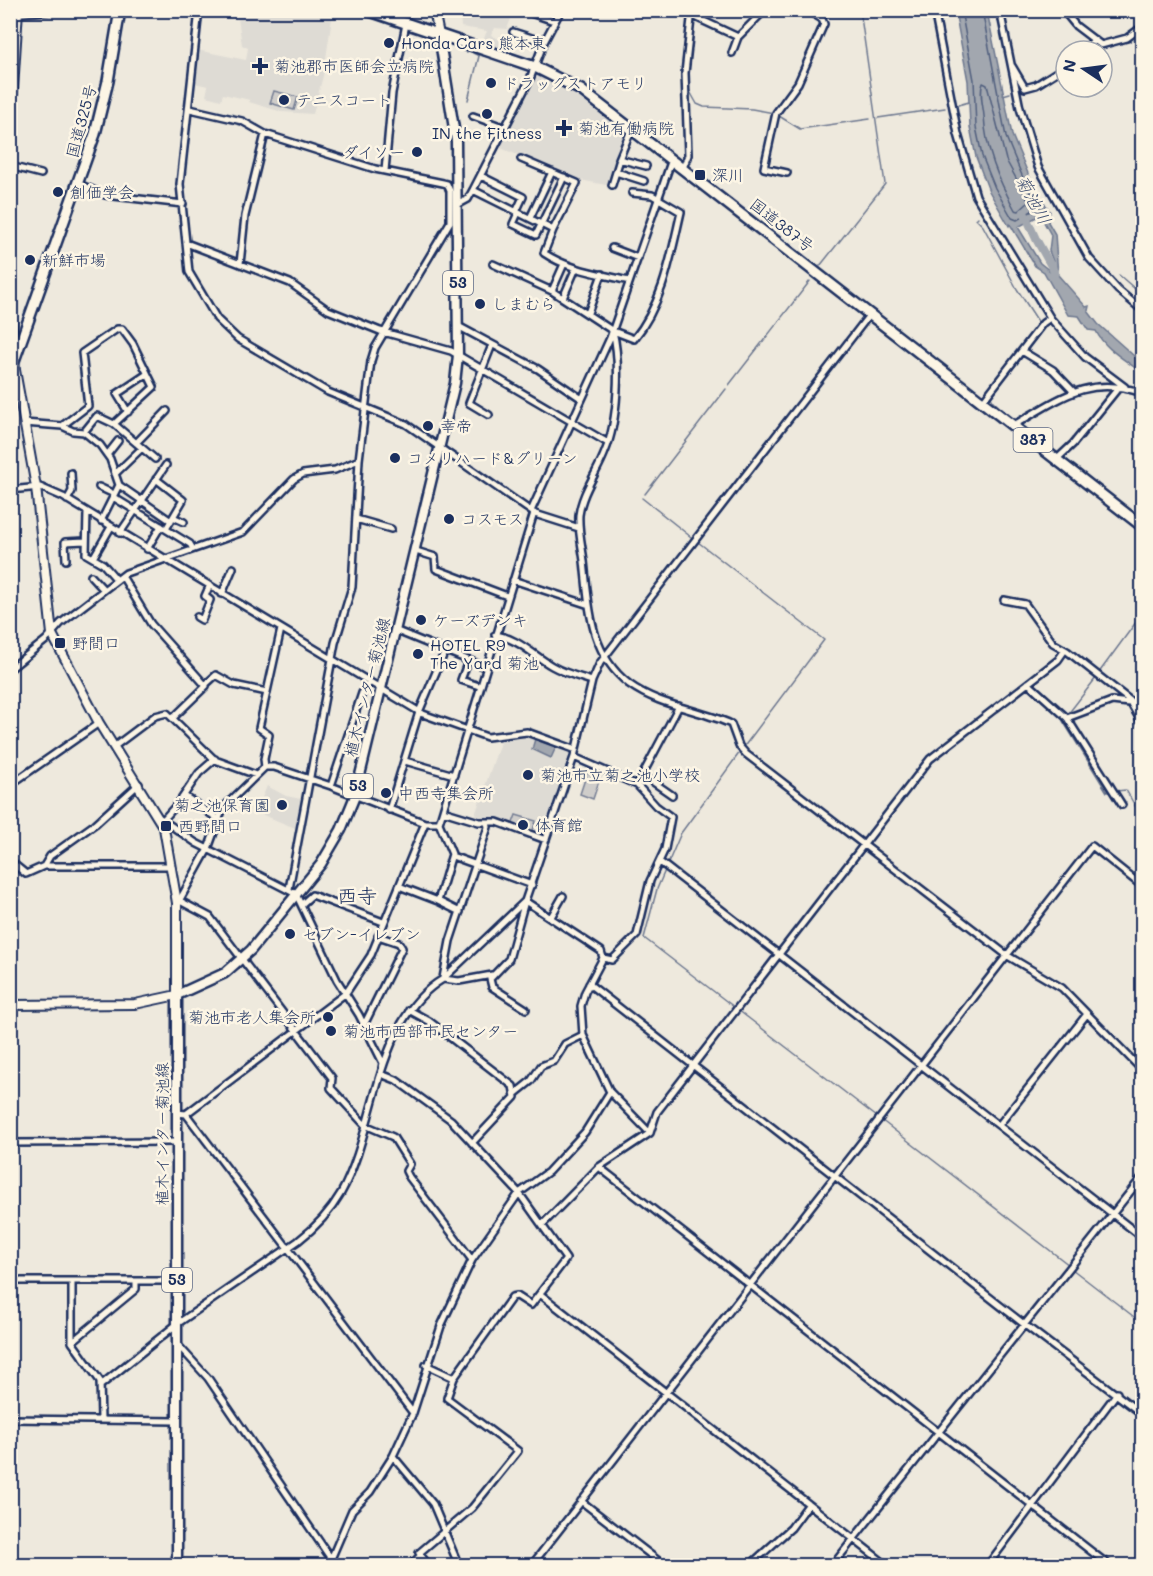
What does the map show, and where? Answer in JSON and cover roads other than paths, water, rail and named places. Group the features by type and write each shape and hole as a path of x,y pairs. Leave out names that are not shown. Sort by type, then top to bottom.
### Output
{"highway":[{"name":"国道325号","path":"12,368 79,184 102,107 120,10"},
{"name":"国道387号","path":"367,10 535,67 581,90 1143,526"}],"main road":[{"name":"植木インター菊池線","path":"177,1566 178,1142 182,1113 177,995 203,985 242,959 335,841 355,796 441,449 453,397 458,355 454,119 439,35"}],"street":[{"path":"10,136 15,13 62,10"},
{"path":"199,10 190,109 180,176 187,262 193,280 217,319 231,334 328,392 405,424 532,512 579,528"},
{"path":"434,10 439,35"},
{"path":"522,10 555,21"},
{"path":"293,892 310,779 332,660 352,587 359,460 371,362 375,348 455,213 474,190 561,10"},
{"path":"732,53 738,37 765,10"},
{"path":"787,173 764,168 776,112 798,83 824,24 807,10"},
{"path":"815,15 834,10"},
{"path":"934,10 958,134 976,196 1050,318 1085,357 1122,387"},
{"path":"1000,10 1028,141 1038,167 1089,258 1118,290 1143,310"},
{"path":"1063,10 1091,39"},
{"path":"683,168 688,155 685,73 692,13 738,37"},
{"path":"385,171 392,93 406,24"},
{"path":"1114,41 1126,38 1143,27"},
{"path":"513,32 544,42"},
{"path":"1009,60 1025,88 1036,85 1054,74"},
{"path":"190,109 242,121 265,134 385,171 447,184 455,213"},
{"path":"473,116 504,127"},
{"path":"612,185 632,128"},
{"path":"240,264 245,216 265,134"},
{"path":"521,159 577,183 544,253 576,268 630,281"},
{"path":"620,159 646,166"},
{"path":"438,901 452,856 448,840 439,823 532,512 613,331 672,159"},
{"path":"10,166 41,174"},
{"path":"530,218 552,172"},
{"path":"616,172 644,181"},
{"path":"481,176 523,196 513,224 536,235 564,177"},
{"path":"79,184 105,195 183,204"},
{"path":"474,190 553,230"},
{"path":"493,264 552,291 613,331 636,337 652,310 668,268 681,212 652,195 632,193"},
{"path":"186,243 290,283 328,310 385,332 458,355 608,443"},
{"path":"612,248 638,258"},
{"path":"552,291 564,264"},
{"path":"563,298 576,268"},
{"path":"588,313 602,274"},
{"path":"10,297 12,368 36,487 52,633 99,723 161,819 179,902 177,995 135,1004 10,1005"},
{"path":"443,979 459,981 492,975 505,966 574,757 592,681 604,657 870,314"},
{"path":"983,401 1043,323 1050,318"},
{"path":"458,326 538,369 582,399"},
{"path":"62,426 89,402 82,353 117,328 122,329 133,344 153,390 114,424"},
{"path":"613,331 618,366 613,424 608,443 588,486 581,508 579,528 586,604 604,657 627,682 642,693 731,724 739,746 746,754 1008,956 1062,988 1143,1070"},
{"path":"489,415 469,403 492,345"},
{"path":"1022,351 1053,370 1074,392"},
{"path":"128,412 117,394 147,374"},
{"path":"1014,425 1074,392 1097,385 1122,387 1143,393"},
{"path":"1057,459 1073,444 1122,387"},
{"path":"136,443 167,411"},
{"path":"84,432 97,416 114,424 155,459"},
{"path":"24,423 62,426 73,431 84,432 107,455 119,485 172,519 184,522"},
{"path":"107,455 118,441"},
{"path":"115,474 142,448"},
{"path":"10,669 61,623 120,578 162,559 243,531 298,476 335,470 359,460"},
{"path":"120,532 166,465"},
{"path":"67,500 72,491 71,473"},
{"path":"147,549 172,519 183,500 156,479"},
{"path":"101,521 119,485"},
{"path":"10,490 36,487 47,489 419,712 487,737 527,732 576,750"},
{"path":"99,487 190,544 193,549"},
{"path":"87,512 86,554 120,578 151,624 205,684"},
{"path":"356,519 392,529"},
{"path":"93,558 111,527"},
{"path":"66,560 65,542 85,541"},
{"path":"416,551 435,558 435,568 507,596"},
{"path":"222,594 233,568"},
{"path":"91,576 104,590"},
{"path":"513,580 586,604"},
{"path":"197,617 202,620 207,610 210,600 205,596 209,587"},
{"path":"1004,600 1025,604 1053,643 1143,710"},
{"path":"266,767 264,759 269,735 259,728 281,629"},
{"path":"397,631 485,667"},
{"path":"495,635 504,636 527,648 553,667 592,681"},
{"path":"542,1225 599,1167 650,1133 657,1112 930,759 1058,660 1065,650"},
{"path":"389,810 419,712 444,651"},
{"path":"468,661 461,680 479,687"},
{"path":"173,718 216,675 234,685 267,692"},
{"path":"332,786 362,693 370,682"},
{"path":"1028,683 1067,718 1122,805"},
{"path":"1067,718 1112,700 1130,702"},
{"path":"1130,702 1143,723"},
{"path":"637,785 679,706"},
{"path":"115,746 155,716 167,713 214,759 256,775"},
{"path":"10,785 99,723"},
{"path":"525,901 596,946 603,957 612,960 637,935 650,881 660,862 672,817 656,806 637,785 574,757"},
{"path":"161,819 182,798 199,773 214,759"},
{"path":"405,761 454,774"},
{"path":"179,902 208,849 223,808 266,767 274,767 332,786 425,823 439,823"},
{"path":"643,775 672,795"},
{"path":"44,866 50,856 95,824 139,784"},
{"path":"182,798 186,797 218,819"},
{"path":"443,811 497,822 546,840"},
{"path":"161,819 180,834 293,892 302,904 319,945 383,1063 381,1074"},
{"path":"443,979 450,941 488,822"},
{"path":"413,1413 288,1247 182,1113 346,993 371,956 425,823"},
{"path":"531,1566 835,1175 923,1066 1092,846 1142,883"},
{"path":"452,856 532,885"},
{"path":"10,861 26,874 44,866 172,866"},
{"path":"660,862 778,956 1143,1237"},
{"path":"399,886 460,912"},
{"path":"302,904 312,895 383,922"},
{"path":"551,917 563,896"},
{"path":"101,1385 177,1324 311,1230 334,1203 348,1177 381,1074 409,1010 427,988 443,979 525,901"},
{"path":"179,902 210,917 332,1078 331,1088 365,1125 393,1137 410,1164 406,1171 409,1177 472,1260"},
{"path":"364,1025 402,948 399,943 378,936"},
{"path":"603,957 581,1006 583,1035 610,1092 650,1133"},
{"path":"492,975 492,987 526,1009"},
{"path":"589,984 1025,1325 1143,1414"},
{"path":"409,1010 513,1086 516,1093"},
{"path":"999,1125 1087,1014"},
{"path":"472,1143 515,1097 516,1093 531,1082 541,1066 554,1061 565,1044 583,1035"},
{"path":"1136,1063 1143,1056"},
{"path":"381,1074 396,1080 447,1117 519,1193 566,1259 531,1305 517,1296 512,1297 454,1378 447,1398 518,1451 472,1508 419,1552 420,1556 410,1566"},
{"path":"328,1566 352,1510 370,1492 393,1456 413,1413 426,1365 441,1326 472,1260 519,1193 548,1172 585,1132 610,1092"},
{"path":"10,1143 178,1142"},
{"path":"599,1167 1110,1566"},
{"path":"832,1566 1143,1177"},
{"path":"10,1281 177,1281"},
{"path":"72,1281 72,1342 101,1385 101,1420"},
{"path":"72,1342 136,1289 136,1281"},
{"path":"540,1294 888,1566"},
{"path":"177,1344 208,1378 336,1566"},
{"path":"426,1365 454,1378"},
{"path":"987,1566 1118,1394"},
{"path":"10,1419 177,1421"},
{"path":"393,1456 433,1504 459,1566"},
{"path":"581,1501 665,1566"},
{"path":"749,1566 791,1528 808,1505"},
{"path":"420,1556 429,1566"}],"water":[{"path":"955,11 987,11 1012,135 1032,183 1050,212 1048,222 1055,234 1058,275 1086,307 1089,306 1088,311 1098,324 1142,363 1142,373 1105,344 1096,331 1088,330 1079,316 1068,315 1044,272 1035,266 1010,224 1009,226 989,191 976,157 970,127 968,81","holes":["1040,215 1051,235 1049,251 1053,261 1049,266 1050,271 1040,263 1018,227"]},
{"path":"535,739 556,747 551,758 532,749"}],"waterway":[{"path":"820,266 885,184 860,10"},
{"path":"683,61 688,20"},
{"path":"1142,30 1140,32 1142,38"},
{"path":"455,48 467,52"},
{"path":"468,100 479,56 473,53"},
{"path":"688,88 697,104 704,107 752,109 774,113"},
{"path":"1003,95 1010,93"},
{"path":"958,105 969,102"},
{"path":"878,118 945,108"},
{"path":"779,116 800,129 870,119"},
{"name":"菊池川","path":"1024,212 1055,273"},
{"path":"978,217 976,219 983,226 1017,289 1039,323"},
{"path":"1119,275 1142,295"},
{"path":"729,385 810,281"},
{"path":"1027,350 1044,328"},
{"path":"1011,417 991,397 1022,357"},
{"path":"645,494 726,389"},
{"path":"642,498 691,537"},
{"path":"698,542 824,640 743,748"},
{"path":"1098,674 1142,614"},
{"path":"1068,714 1096,678"},
{"path":"1065,718 1063,721 1107,792 1111,792"},
{"path":"734,1007 644,938 657,889 681,833 740,752"},
{"path":"1116,791 1126,790 1142,818"},
{"path":"738,1010 877,1117"},
{"path":"881,1120 1069,1265"},
{"path":"1072,1269 1142,1323"}],"place":[{"name":"Honda Cars 熊本東","path":"389,43"},
{"name":"菊池郡市医師会立病院","path":"260,66"},
{"name":"ドラッグストアモリ","path":"491,83"},
{"name":"テニスコート","path":"284,100"},
{"name":"IN the Fitness","path":"487,114"},
{"name":"菊池有働病院","path":"564,128"},
{"name":"ダイソー","path":"417,152"},
{"name":"深川","path":"700,175"},
{"name":"創価学会","path":"58,192"},
{"name":"新鮮市場","path":"30,260"},
{"name":"しまむら","path":"480,304"},
{"name":"幸帝","path":"428,426"},
{"name":"コメリハード&グリーン","path":"395,458"},
{"name":"コスモス","path":"449,519"},
{"name":"ケーズデンキ","path":"421,620"},
{"name":"野間口","path":"60,643"},
{"name":"HOTEL R9 The Yard 菊池","path":"418,654"},
{"name":"菊池市立菊之池小学校","path":"528,775"},
{"name":"中西寺集会所","path":"386,793"},
{"name":"菊之池保育園","path":"282,805"},
{"name":"体育館","path":"523,825"},
{"name":"西野間口","path":"166,826"},
{"name":"セブン-イレブン","path":"290,934"},
{"name":"菊池市老人集会所","path":"328,1017"},
{"name":"菊池市西部市民センター","path":"331,1031"}],"district":[{"name":"西寺","path":"357,896"}]}
